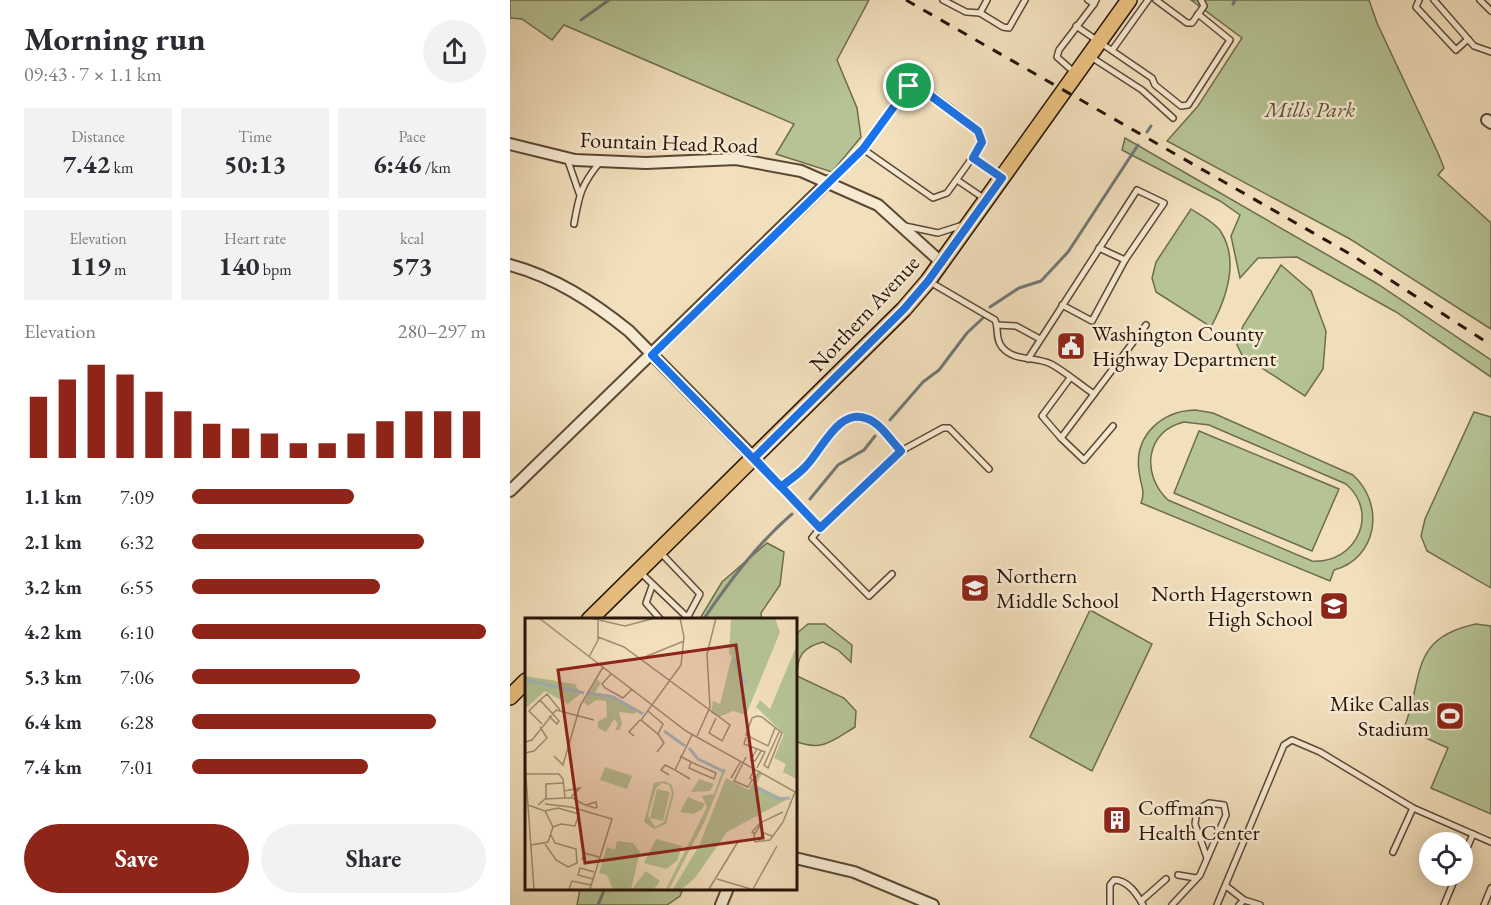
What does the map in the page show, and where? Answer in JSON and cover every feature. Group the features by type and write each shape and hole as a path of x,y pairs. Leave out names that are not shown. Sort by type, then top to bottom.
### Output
{"main road":[{"name":"Northern Avenue","path":"591,618 884,330 928,281 1129,0"},
{"path":"510,697 525,682"}],"street":[{"name":"Fountain Head Road","path":"510,144 567,158 600,162 736,159 782,167 829,181 878,205 942,263"},
{"path":"511,487 652,355 829,181"},
{"path":"510,265 572,290 610,316 754,458"},
{"path":"796,858 854,872 933,905"},
{"path":"721,905 727,890"}],"lane":[{"path":"944,0 966,12 980,13 1003,27 1009,28 1026,0"},
{"path":"980,13 987,0"},
{"path":"1113,50 1148,0"},
{"path":"1156,0 1187,23 1192,23 1204,6 1201,0"},
{"path":"1419,0 1416,7 1456,50 1468,39"},
{"path":"1434,0 1474,46 1491,52"},
{"path":"1480,0 1491,10"},
{"path":"1076,74 1057,57 1059,50 1092,1"},
{"path":"1076,26 1152,78 1155,85 1181,105 1188,105 1230,40 1198,14"},
{"path":"1089,56 1142,90 1173,118"},
{"path":"829,181 863,149 912,84 978,131 982,142 973,158 946,193 933,198 863,149"},
{"path":"567,158 579,193"},
{"path":"973,158 1002,178"},
{"path":"574,224 579,193 586,178 600,162"},
{"path":"957,180 987,200"},
{"path":"1028,359 1040,339 1062,305 1099,248 1137,190 1164,203 1125,260 1092,321 1062,305"},
{"path":"903,226 939,233 950,231 972,220"},
{"path":"1099,248 1125,260"},
{"path":"928,281 990,317 997,325 1000,345 1013,355 1051,364 1094,394"},
{"path":"997,325 1016,326 1040,339"},
{"path":"1061,438 1146,325"},
{"path":"1070,378 1042,416 1061,438 1084,460 1113,426"},
{"path":"781,487 806,466 837,426 854,417 862,417 875,423 901,451"},
{"path":"892,574 869,596 812,538 901,451 943,428 949,428 989,469"},
{"path":"754,458 820,528"},
{"path":"659,551 700,594 688,618"},
{"path":"639,571 686,618"},
{"path":"652,586 646,603 659,618"},
{"path":"1217,905 1284,745 1292,740 1320,752 1413,808 1468,832"},
{"path":"1172,905 1196,878 1207,858 1226,815 1224,805 1209,803 1197,810 1195,824 1207,858"},
{"path":"1393,852 1413,808"},
{"path":"1473,834 1491,842"},
{"path":"1178,875 1196,878"},
{"path":"1110,905 1110,885 1114,880 1120,880 1130,887 1142,903 1166,879"},
{"path":"1226,886 1242,902 1260,905"},
{"path":"1444,905 1452,886"},
{"path":"1484,905 1491,888"}],"green space":[{"path":"510,0 869,0 837,60 857,108 861,137 832,172 776,154 794,124 564,25 552,40 522,19 510,18"},
{"name":"Mills Park","path":"1191,0 1369,0 1377,23 1444,168 1438,175 1491,223 1491,329 1350,239 1167,141 1198,106 1242,38"},
{"path":"1125,138 1376,283 1491,360 1491,377 1396,312 1297,257 1258,258 1240,278 1231,236 1240,215 1220,201 1122,150"},
{"path":"1191,209 1219,229 1230,256 1226,293 1211,327 1156,292 1152,278 1156,262"},
{"path":"1281,265 1311,291 1326,331 1323,369 1305,396 1242,355 1237,345 1243,326"},
{"path":"1183,411 1213,413 1353,475 1370,500 1373,515 1368,542 1360,554 1349,564 1334,570 1330,581 1141,503 1143,491 1139,458 1141,446 1146,436 1161,420","holes":["1184,422 1209,425 1346,484 1356,496 1361,509 1362,522 1351,546 1341,554 1327,560 1312,561 1168,500 1159,490 1151,467 1151,455 1155,444 1161,434"]},
{"path":"1474,412 1491,417 1491,588 1427,551 1421,536 1425,519"},
{"path":"1199,431 1339,489 1312,551 1174,493"},
{"path":"767,543 784,552 780,585 761,613 762,618 700,618 722,582"},
{"path":"1090,610 1152,644 1092,771 1030,737"},
{"path":"808,624 825,624 852,645 851,662 838,650 823,642 802,653 798,663 797,676 844,698 856,711 855,727 820,745 796,741 796,634"},
{"name":"Mike Callas Stadium","path":"1476,624 1491,626 1491,814 1431,788 1448,748 1404,728 1422,663 1429,650 1439,639 1454,630"},
{"path":"580,890 683,890 680,896 667,905 577,905"}],"waterway":[{"path":"581,20 609,0"},
{"path":"1233,4 1235,0"},
{"path":"1147,132 1151,126"},
{"path":"990,307 1019,288 1041,281 1068,252 1138,145"},
{"path":"890,420 923,382 939,370 967,333 984,317"},
{"path":"810,499 838,465 864,450 875,436"},
{"path":"704,618 744,564 792,514"},
{"path":"598,905 604,890"}],"railway":[{"path":"906,0 1350,254 1491,345"}],"place":[{"name":"Washington County Highway Department","path":"1071,346"},
{"name":"Northern Middle School","path":"975,588"},
{"name":"North Hagerstown High School","path":"1334,606"},
{"name":"Mike Callas Stadium","path":"1450,716"},
{"name":"Coffman Health Center","path":"1117,820"}],"route":[{"path":"909,86 863,149 652,355 781,487 806,466 837,426 845,420 862,417 875,423 901,451 820,528 794,499 781,487 754,458 904,309 928,281 1002,178 973,158 982,142 978,131 915,84 909,86"}]}
